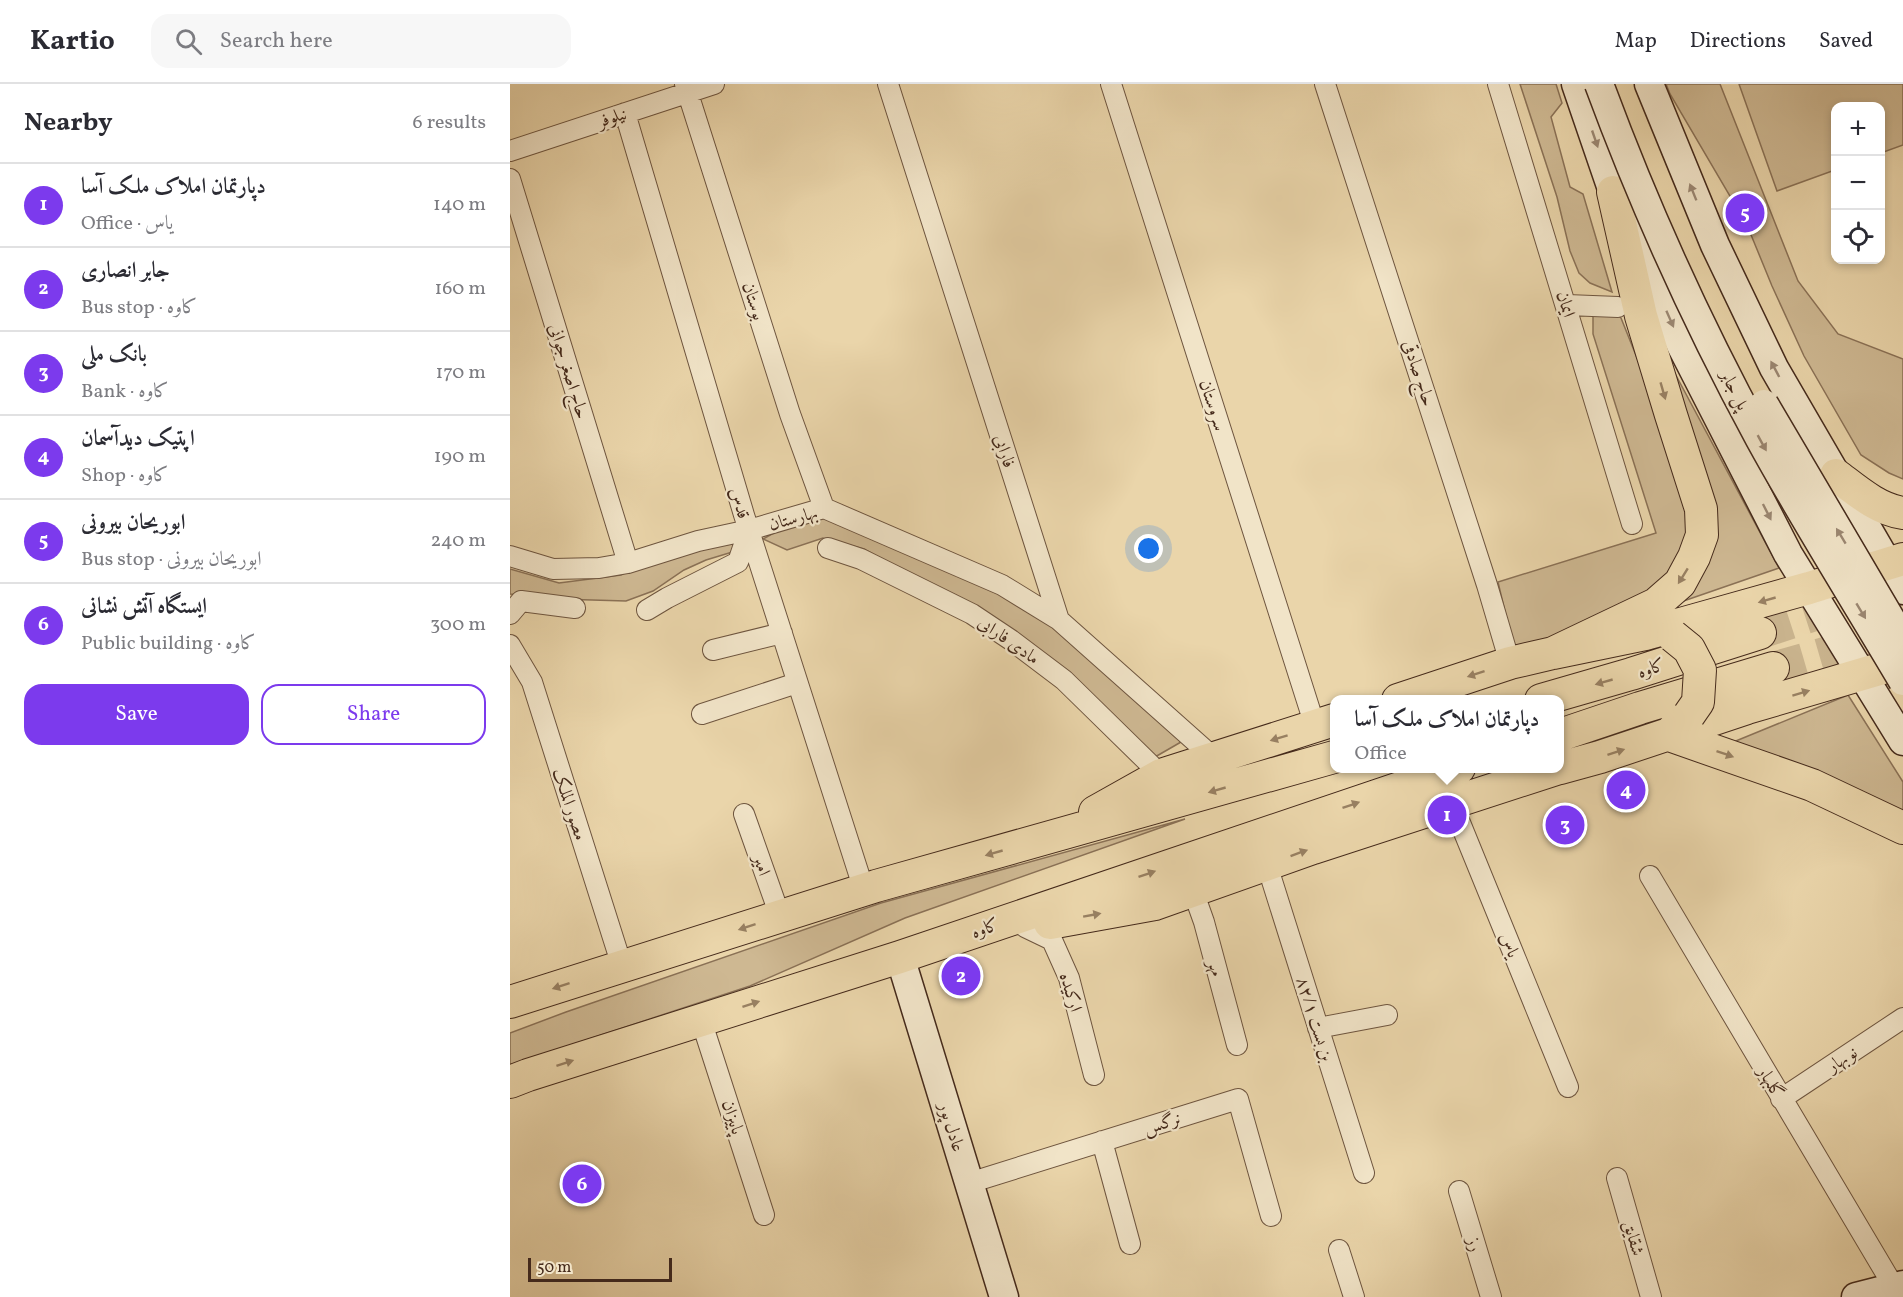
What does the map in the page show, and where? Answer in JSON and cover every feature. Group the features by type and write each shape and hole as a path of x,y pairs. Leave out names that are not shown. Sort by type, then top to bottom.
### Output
{"main road":[{"path":"1576,84 1613,192 1681,345 1788,554 1903,741"},
{"name":"پل جابر","path":"1599,84 1620,142 1690,302 1760,438 1903,681"},
{"name":"پل جابر","path":"1618,84 1637,136 1699,282 1776,426 1903,640"},
{"path":"1410,695 1510,663 1553,653 1659,635 1809,588 1898,571 1836,475 1774,368 1712,238 1649,84"},
{"path":"1553,653 1656,604 1680,583 1694,557 1702,535 1701,508 1641,316 1613,192"},
{"path":"1836,475 1868,499 1903,513"},
{"name":"کاوه","path":"1556,695 1760,633"},
{"path":"1659,635 1689,649 1700,670 1698,702 1679,725"},
{"path":"1564,766 1679,725 1747,708 1903,662"},
{"name":"کاوه","path":"1564,734 1773,668"},
{"path":"1050,837 1161,775 1325,723"},
{"path":"1679,725 1903,828"},
{"path":"510,1002 864,890 1330,759"},
{"name":"کاوه","path":"510,1082 900,957 1444,773"},
{"path":"952,939 1155,904 1544,773"},
{"name":"عادل پور","path":"900,957 1005,1297"},
{"path":"1856,1297 1898,1286"}],"street":[{"name":"نیلوفر","path":"510,151 625,113 686,88 714,84"},
{"name":"فارابی","path":"888,84 1059,620"},
{"name":"سروستان","path":"1111,84 1325,723"},
{"name":"حاج صادقی","path":"1325,84 1484,574 1510,663"},
{"name":"ایمان","path":"1498,84 1632,524"},
{"name":"بوستان","path":"686,88 790,414 824,508"},
{"name":"قدس","path":"625,113 749,531 864,890"},
{"name":"حاج اصغر جوانی","path":"510,179 628,562"},
{"path":"1567,305 1618,308"},
{"name":"بهارستان","path":"510,556 553,569 599,568 628,562 698,541 749,531 824,508 1002,585 1059,620"},
{"path":"647,610 738,562 749,531"},
{"name":"مادی فارابی","path":"828,548 861,559 972,614 1011,640 1064,680 1161,775"},
{"path":"510,614 521,601 575,608"},
{"path":"1059,620 1214,758"},
{"path":"713,650 782,633"},
{"name":"مصور الملک","path":"510,645 532,682 622,966"},
{"path":"702,714 797,683"},
{"name":"یاس","path":"1452,803 1568,1087"},
{"name":"امیر","path":"744,814 780,916"},
{"name":"بن بست ۸۲/۱","path":"1267,865 1364,1173"},
{"name":"گلبهار","path":"1650,876 1781,1099 1898,1286"},
{"name":"مهر","path":"1193,891 1204,922 1237,1045"},
{"name":"ارکیده","path":"1025,927 1052,940 1069,978 1094,1075"},
{"path":"1318,1028 1387,1015"},
{"name":"نوبهار","path":"1781,1099 1903,1018"},
{"name":"پاییزان","path":"701,1020 764,1215"},
{"name":"نرگس","path":"969,1183 1238,1099 1271,1216"},
{"path":"1102,1141 1130,1244"},
{"name":"شقایق","path":"1617,1178 1651,1297"},
{"name":"رز","path":"1459,1191 1491,1297"},
{"path":"1339,1250 1354,1297"}],"shaded area":[{"path":"1520,84 1556,84 1562,103 1551,117 1570,187 1583,194 1612,292 1590,283 1579,273 1570,251 1557,197"},
{"path":"1666,84 1720,84 1798,281 1838,334 1903,359 1903,479 1861,455 1804,356 1747,225"},
{"path":"1739,84 1903,84 1903,145 1885,152 1885,102 1831,102 1831,171 1777,191"},
{"path":"1609,310 1621,318 1673,448 1691,512 1689,546 1675,570 1651,594 1515,654 1498,582 1656,533 1593,334 1593,315"},
{"path":"1656,338 1779,568 1672,605 1705,559"},
{"path":"824,513 994,589 1055,625 1181,742 1155,757 931,586 864,549 823,538 787,550 763,539 788,525"},
{"path":"736,540 739,550 706,560 684,570 653,591 626,601 558,599 510,594 510,569 559,583 621,575 642,564"},
{"path":"1848,695 1903,782 1903,811 1726,745"},
{"path":"1185,819 905,918 750,986 510,1065 510,1033 566,1012 881,903"}],"tunnel":[{"path":"1760,633 1882,593"},
{"path":"1773,668 1903,630"}],"place":[{"name":"ابوریحان بیرونی","path":"1745,213"},
{"name":"اپتیک دیدآسمان","path":"1626,790"},
{"name":"دپارتمان املاک ملک آسا","path":"1447,815"},
{"name":"بانک ملی","path":"1565,825"},
{"name":"جابر انصاری","path":"961,976"},
{"name":"ایستگاه آتش نشانی","path":"582,1184"}]}
